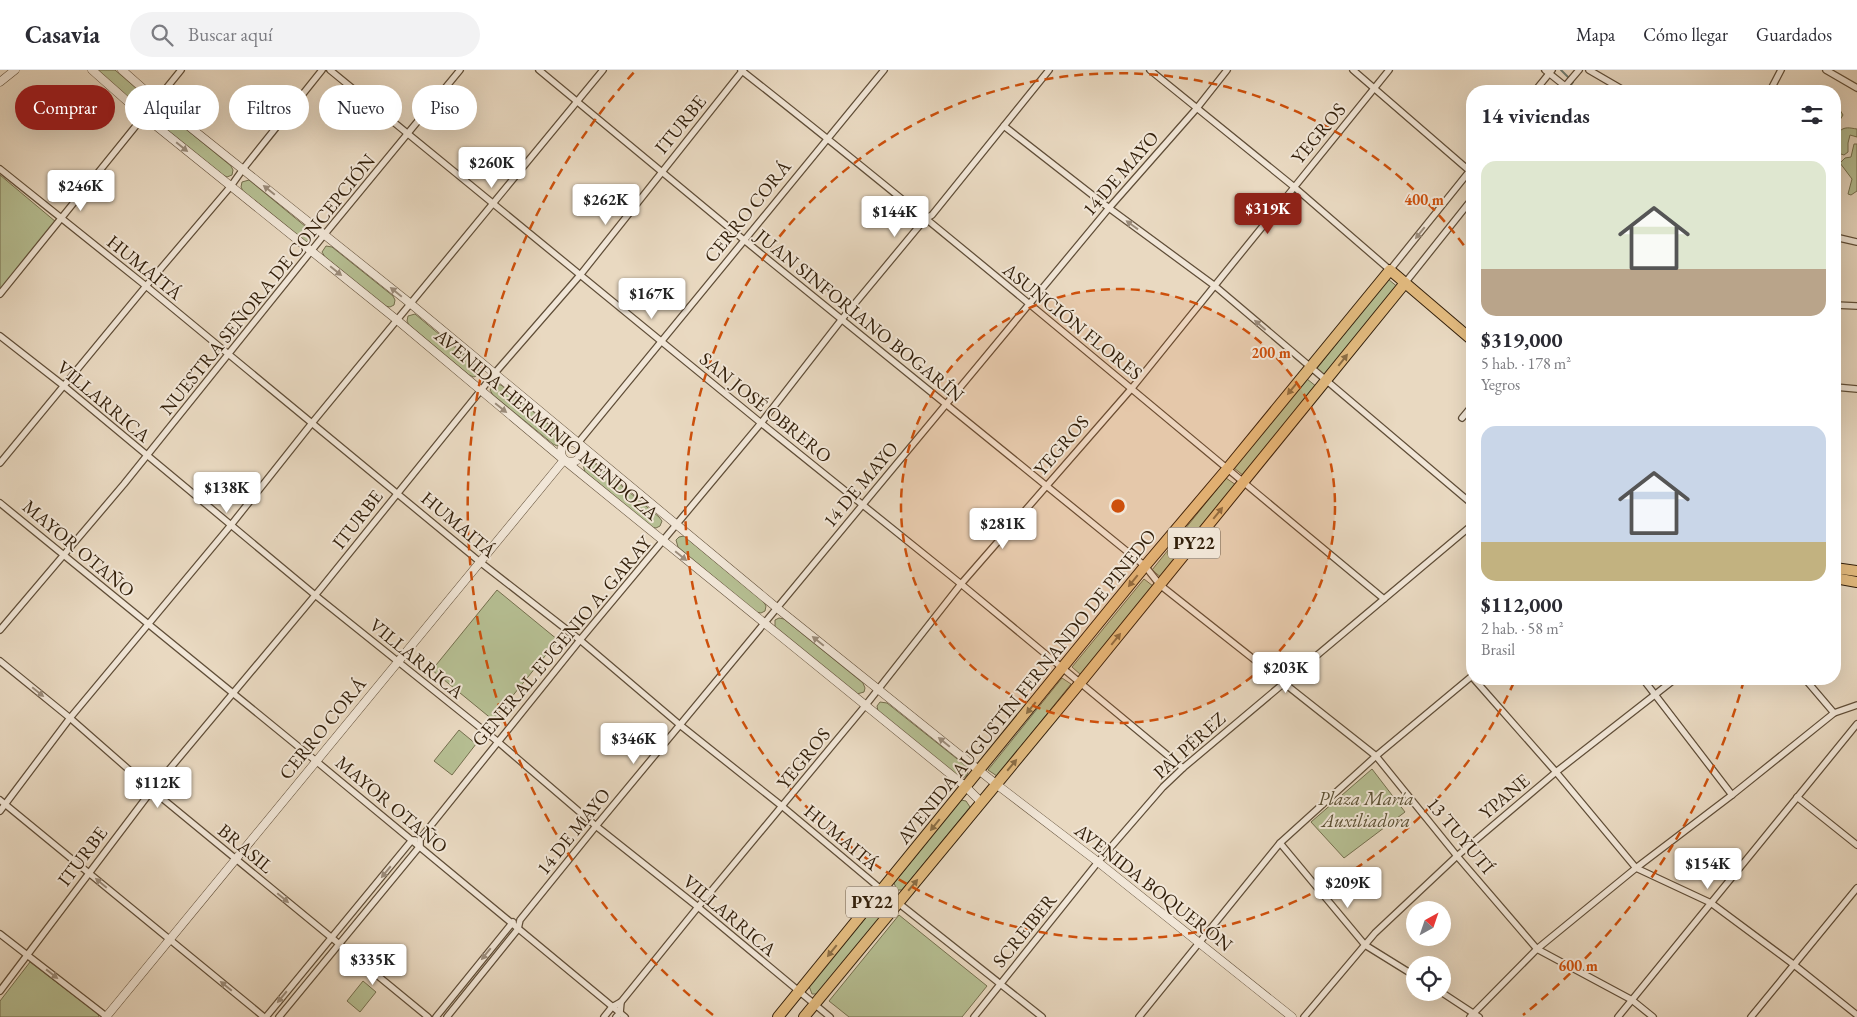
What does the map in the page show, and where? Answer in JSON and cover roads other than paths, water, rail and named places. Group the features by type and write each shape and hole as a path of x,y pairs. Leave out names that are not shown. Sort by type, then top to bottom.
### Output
{"highway":[{"path":"1390,270 1466,335"},
{"name":"AVENIDA AUGUSTÍN FERNANDO DE PINEDO","path":"778,1017 980,771 1144,566 1227,469 1390,270"},
{"name":"AVENIDA AUGUSTÍN FERNANDO DE PINEDO","path":"804,1017 1244,483 1405,283"},
{"path":"1841,569 1857,571"},
{"path":"1841,579 1857,582"}],"street":[{"path":"0,82 15,70"},
{"name":"AVENIDA HERMINIO MENDOZA","path":"92,70 125,99"},
{"name":"AVENIDA HERMINIO MENDOZA","path":"122,70 139,85"},
{"path":"169,85 182,70"},
{"path":"0,463 146,286 232,186 243,169 322,70"},
{"name":"SAN JOSÉ OBRERO","path":"330,70 761,423 962,584 1183,768"},
{"name":"NUESTRA SEÑORA DE CONCEPCIÓN","path":"0,630 147,456 324,235 460,70"},
{"name":"JUAN SINFORIANO BOGARÍN","path":"539,70 1144,566 1160,585"},
{"path":"0,810 3,802 70,718 231,525 312,423 602,70"},
{"name":"ASUNCIÓN FLORES","path":"742,70 828,138 1132,388 1384,599"},
{"name":"ITURBE","path":"0,991 152,790 315,595 494,374 581,274 742,70"},
{"name":"CERRO CORÁ","path":"578,443 884,70"},
{"name":"GENERAL EUGENIO A. GARAY","path":"420,839 497,741 761,423 842,319 925,219 932,214 1049,70"},
{"path":"1150,70 1293,186 1390,270"},
{"name":"14 DE MAYO","path":"447,1017 518,929 520,920 680,724 1109,208 1197,108 1227,70"},
{"path":"1353,70 1466,166"},
{"name":"YEGROS","path":"604,1017 612,1007 621,1002 866,706 877,689 962,584 1045,485 1132,388 1293,186 1389,70"},
{"path":"1566,85 1579,70"},
{"path":"1589,70 1615,85"},
{"path":"1773,85 1781,70"},
{"path":"1826,70 1857,88"},
{"path":"1539,85 1549,71 1560,85"},
{"path":"1004,126 1109,208 1215,286 1466,499"},
{"path":"0,294 134,130"},
{"name":"AVENIDA HERMINIO MENDOZA","path":"162,130 966,787 981,802"},
{"name":"AVENIDA HERMINIO MENDOZA","path":"194,130 411,304 777,608 996,784"},
{"name":"HUMAITÁ","path":"0,168 229,354 480,562 580,640 882,890 1042,1017"},
{"name":"AVENIDA AUGUSTÍN FERNANDO DE PINEDO","path":"1390,270 1466,178"},
{"name":"AVENIDA AUGUSTÍN FERNANDO DE PINEDO","path":"1405,283 1466,207"},
{"path":"1841,238 1857,242"},
{"path":"1841,305 1857,306"},
{"name":"VILLARRICA","path":"0,336 64,386 315,595 497,741 596,826 698,907 830,1017"},
{"path":"1841,387 1857,388"},
{"path":"1462,418 1466,413"},
{"name":"CERRO CORÁ","path":"564,460 562,453 564,445 578,443"},
{"name":"CERRO CORÁ","path":"564,460 573,461 579,458 581,450 578,443"},
{"name":"CERRO CORÁ","path":"107,1017 564,460"},
{"name":"MAYOR OTAÑO","path":"0,503 420,846 612,1007 620,1016"},
{"name":"PAI PÉREZ","path":"1098,862 1163,787 1183,768 1466,531"},
{"name":"13 TUYUTÍ","path":"1160,585 1376,756 1537,950 1632,1000 1653,1017"},
{"name":"BRASIL","path":"0,662 70,718 152,790 428,1017"},
{"path":"1139,1017 1280,843 1376,756 1466,683"},
{"path":"1480,685 1636,868 1711,903 1793,964 1857,1015"},
{"path":"1648,685 1732,795"},
{"name":"YPANE","path":"1304,1017 1375,933 1458,856 1556,772 1668,685"},
{"path":"1810,685 1834,713"},
{"path":"1471,1015 1537,950 1636,868 1732,795 1834,713 1857,705"},
{"path":"1618,1017 1857,724"},
{"name":"AVENIDA BOQUERÓN","path":"996,784 1098,862 1292,1017"},
{"path":"1797,797 1857,845"},
{"path":"3,802 265,1017 412,840 420,839 420,846 279,1017"},
{"path":"1280,843 1365,945 1406,970"},
{"name":"SCREIBER","path":"974,1017 1098,862"},
{"path":"1751,1017 1857,888"},
{"path":"436,1017 511,923 520,920"},
{"path":"0,934 107,1017"},
{"path":"1451,1000 1471,1015 1479,1017"},
{"path":"620,1016 621,1002"}],"waterway":[{"path":"1561,70 1568,77"}],"park label":[{"name":"Plaza María Auxiliadora","path":"1366,809"}]}
